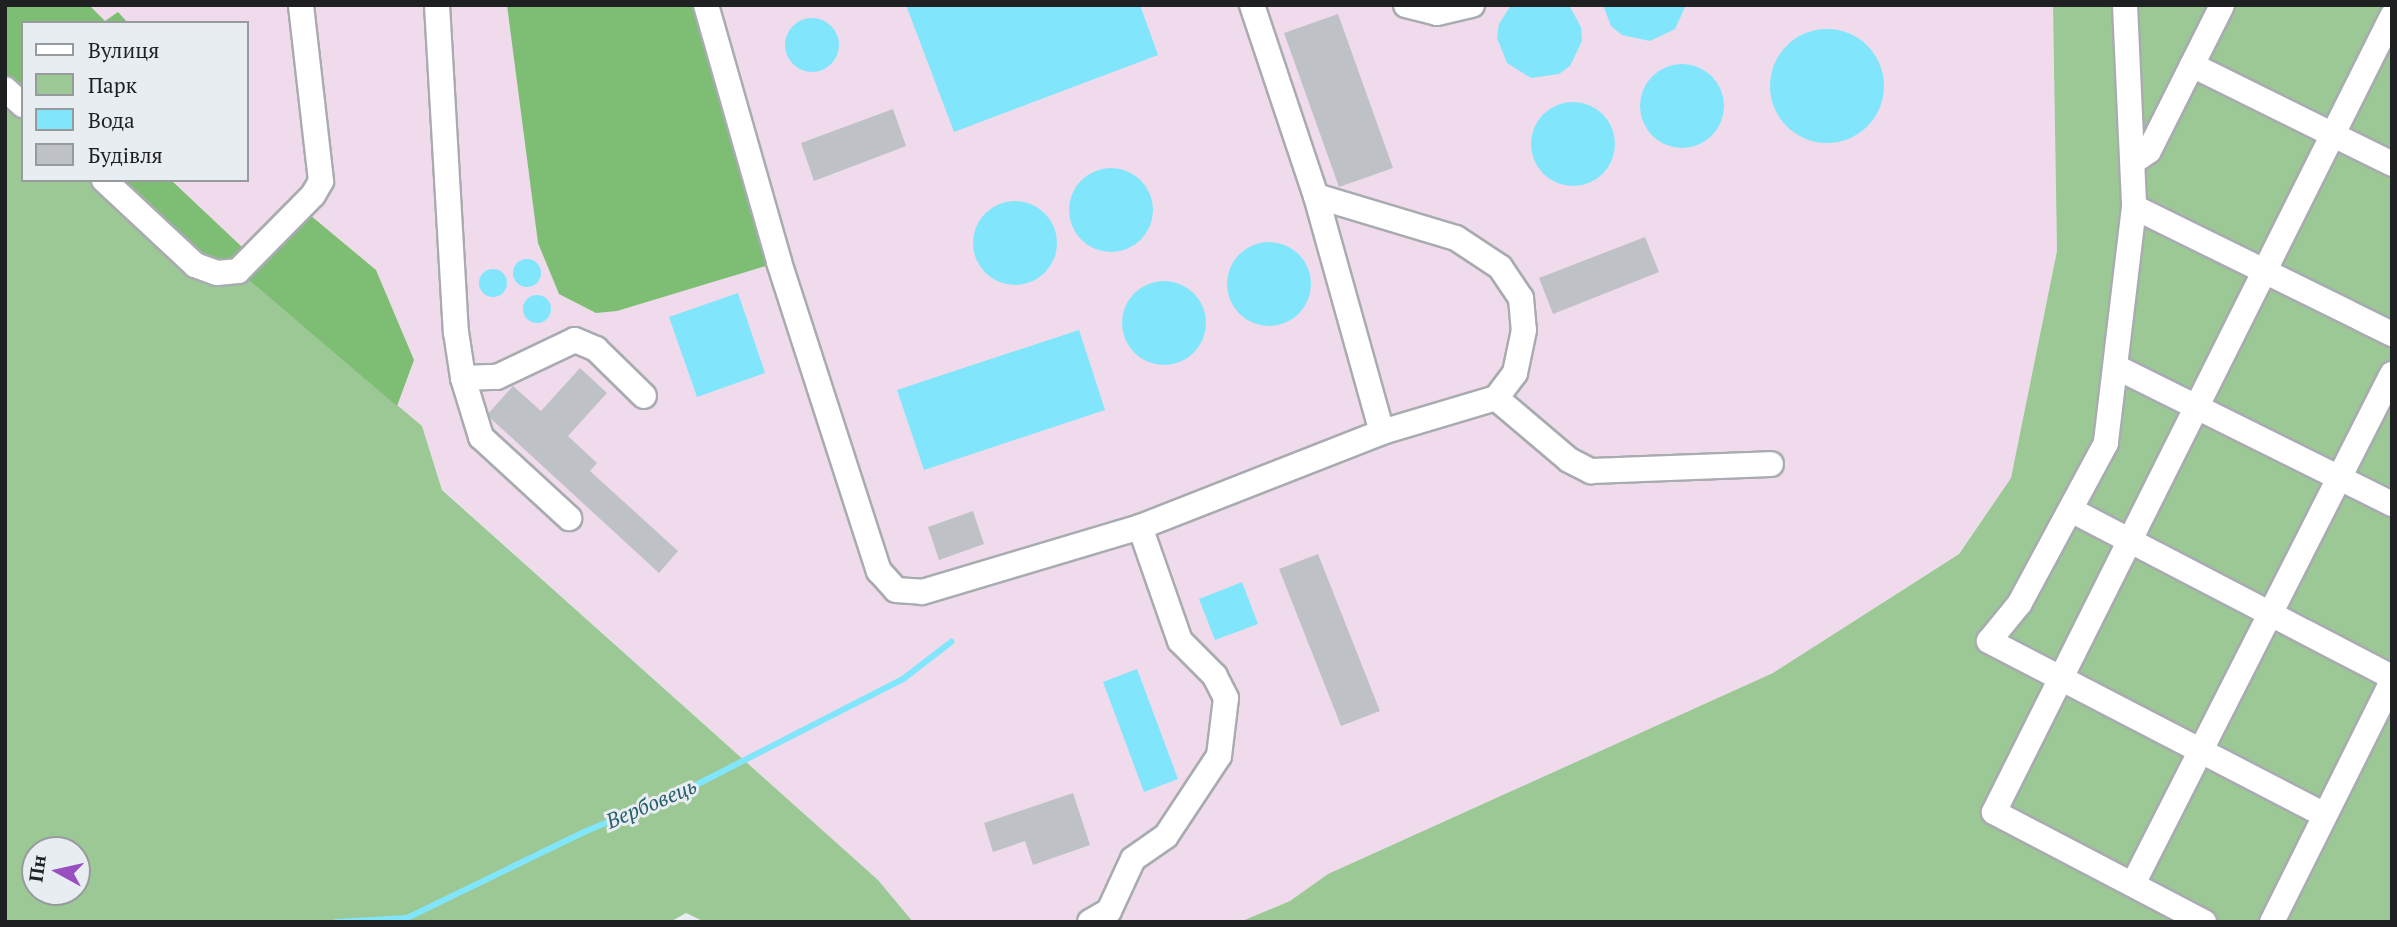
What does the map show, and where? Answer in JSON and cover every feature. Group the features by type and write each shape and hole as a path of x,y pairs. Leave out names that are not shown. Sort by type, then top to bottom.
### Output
{"lane":[{"path":"106,182 195,265 217,273 238,271 313,195 321,181 301,5"},
{"path":"437,5 456,332 463,378 481,437 569,518"},
{"path":"706,5 779,262 883,580 896,590 922,592 1140,527 1382,432 1496,398 1515,373 1524,330 1521,298 1500,267 1456,238 1316,197"},
{"path":"1252,5 1316,197 1382,432"},
{"path":"1406,5 1437,13 1472,5"},
{"path":"2125,5 2134,207 2106,443 2020,603 1989,641 2063,676 2325,815"},
{"path":"2133,162 2149,151 2222,5"},
{"path":"2204,922 1994,812 2392,16"},
{"path":"2192,65 2392,164"},
{"path":"5,89 21,104"},
{"path":"2134,207 2392,334"},
{"path":"463,378 497,377 575,340 596,349 644,397"},
{"path":"2116,367 2392,503"},
{"path":"2133,884 2203,751 2392,374"},
{"path":"1496,398 1569,460 1591,471 1771,464"},
{"path":"2071,510 2272,613 2392,679 2272,922"},
{"path":"1090,922 1109,911 1133,859 1166,836 1219,756 1226,698 1215,676 1180,641 1140,527"}],"shaded area":[{"path":"5,5 2053,5 2057,251 2011,478 1958,554 1773,673 1328,874 1290,901 1240,922 913,922 878,880 442,489 422,426 238,271 107,182 248,182 248,21 21,21"}],"green space":[{"path":"5,5 89,5 105,21 21,21 21,103 5,89"},
{"path":"507,5 706,5 779,262 617,311 596,313 559,294 538,243"},
{"path":"2053,5 2392,5 2392,922 1240,922 1290,901 1328,874 1773,673 1959,554 2011,478 2057,251"},
{"path":"118,12 126,21 105,21"},
{"path":"5,89 21,103 21,182 107,182 238,271 422,426 442,490 878,880 913,922 705,922 686,913 670,922 5,922"},
{"path":"107,182 173,182 259,263 310,215 376,270 414,360 397,406 238,271 224,274"}],"water":[{"path":"906,5 1140,5 1158,55 954,132"},
{"path":"1511,5 1569,5 1581,27 1582,41 1570,66 1559,74 1531,78 1507,63 1497,38 1499,24"},
{"path":"1603,5 1686,5 1675,29 1650,41 1622,35 1611,26"},
{"path":"812,18 831,26 839,45 831,64 812,72 793,64 785,45 793,26"},
{"path":"1827,29 1849,33 1867,46 1880,64 1884,86 1880,108 1867,126 1849,139 1827,143 1805,139 1787,126 1774,108 1770,86 1774,64 1787,46 1805,33"},
{"path":"1682,64 1698,67 1712,76 1721,90 1724,106 1721,122 1712,136 1698,145 1682,148 1666,145 1652,136 1643,122 1640,106 1643,90 1652,76 1666,67"},
{"path":"1573,102 1589,105 1603,114 1612,128 1615,144 1612,160 1603,174 1589,183 1573,186 1557,183 1543,174 1534,160 1531,144 1534,128 1543,114 1557,105"},
{"path":"1111,168 1127,171 1141,180 1150,194 1153,210 1150,226 1141,240 1127,249 1111,252 1095,249 1081,240 1072,226 1069,210 1072,194 1081,180 1095,171"},
{"path":"1015,201 1031,204 1045,213 1054,227 1057,243 1054,259 1045,273 1031,282 1015,285 999,282 985,273 976,259 973,243 976,227 985,213 999,204"},
{"path":"1269,242 1285,245 1299,254 1308,268 1311,284 1308,300 1299,314 1285,323 1269,326 1253,323 1239,314 1230,300 1227,284 1230,268 1239,254 1253,245"},
{"path":"527,259 537,263 541,273 537,283 527,287 517,283 513,273 517,263"},
{"path":"493,269 503,273 507,283 503,293 493,297 483,293 479,283 483,273"},
{"path":"1164,281 1180,284 1194,293 1203,307 1206,323 1203,339 1194,353 1180,362 1164,365 1148,362 1134,353 1125,339 1122,323 1125,307 1134,293 1148,284"},
{"path":"738,293 765,373 697,397 669,317"},
{"path":"537,295 547,299 551,309 547,319 537,323 527,319 523,309 527,299"},
{"path":"1079,330 1105,410 924,470 897,390"},
{"path":"1242,582 1258,624 1215,640 1199,599"},
{"path":"1137,669 1178,779 1144,792 1103,682"}],"building":[{"path":"1338,14 1393,168 1339,187 1284,33"},
{"path":"893,109 906,146 814,181 801,143"},
{"path":"1645,237 1659,272 1553,314 1539,278"},
{"path":"580,368 607,393 568,436 597,463 590,471 678,551 659,573 487,415 513,386 541,411"},
{"path":"973,511 984,544 939,560 928,527"},
{"path":"1318,554 1380,711 1341,726 1279,569"},
{"path":"1073,793 1090,845 1033,865 1025,841 993,852 984,823"}],"waterway":[{"name":"Вербовець","path":"336,922 407,918 584,832 692,787 903,679 951,642"}]}
